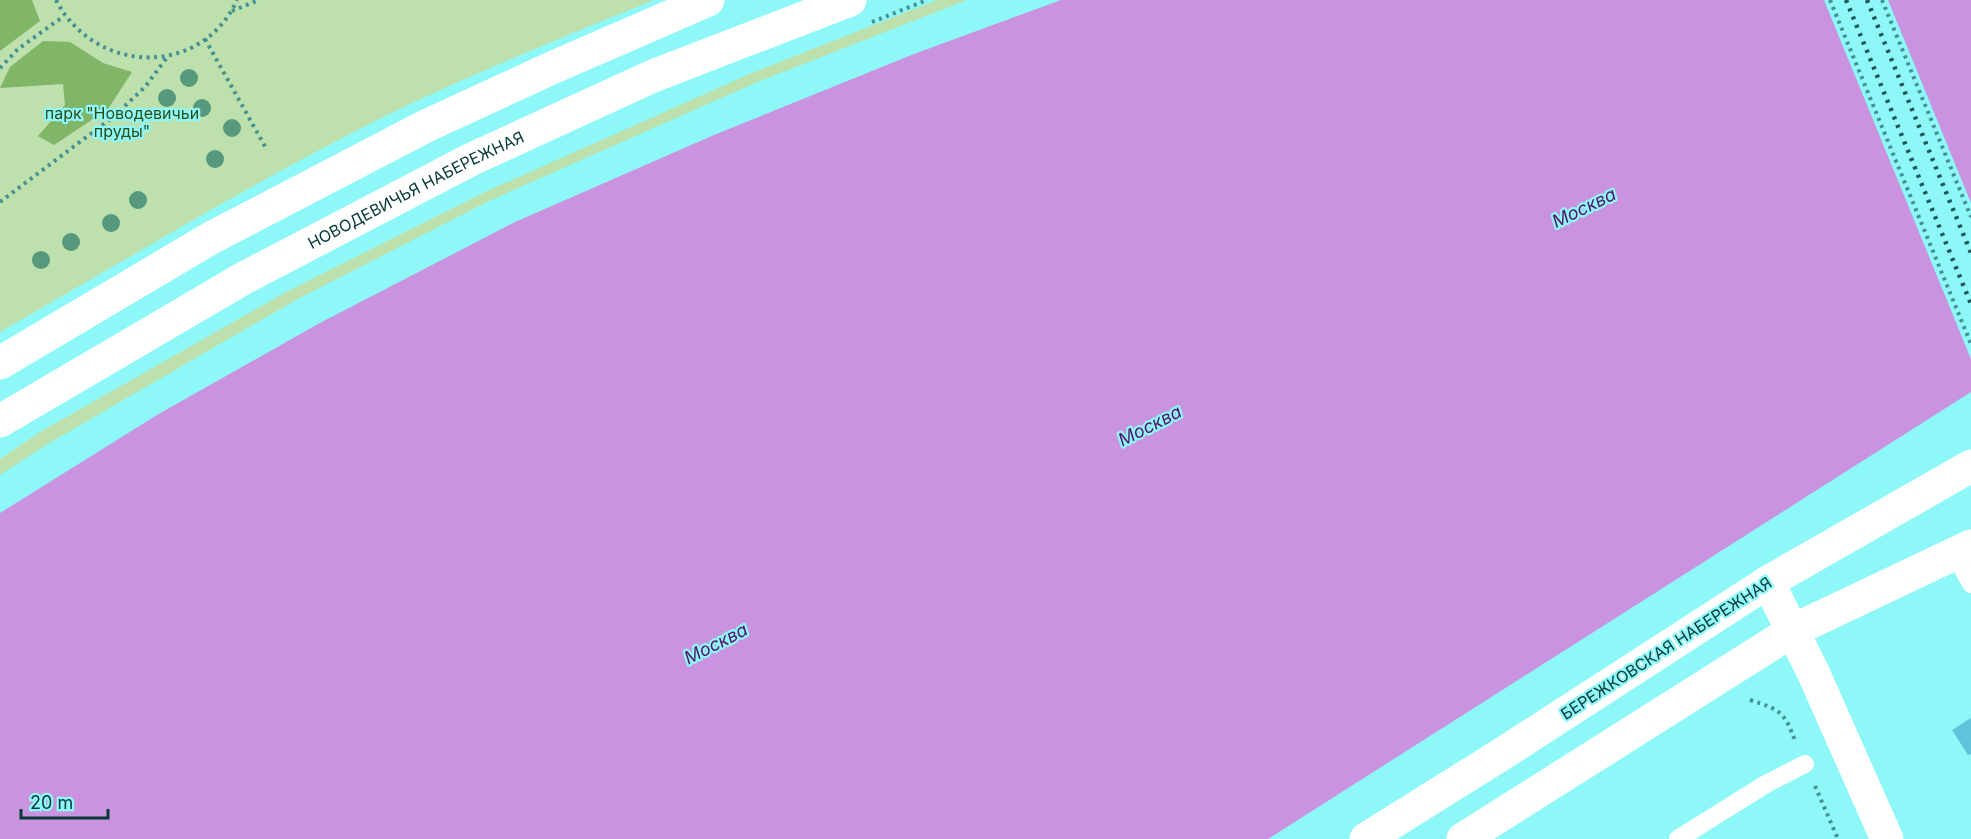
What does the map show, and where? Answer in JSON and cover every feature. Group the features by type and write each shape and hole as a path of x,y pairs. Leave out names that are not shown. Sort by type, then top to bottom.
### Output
{"main road":[{"path":"0,363 211,237 426,126 605,44 708,0"},
{"name":"НОВОДЕВИЧЬЯ НАБЕРЕЖНАЯ","path":"0,421 244,278 472,159 653,76 859,12"},
{"name":"БЕРЕЖКОВСКАЯ НАБЕРЕЖНАЯ","path":"1366,839 1768,582 1971,465"},
{"path":"1463,839 1794,630 1963,549"},
{"path":"1768,582 1794,630 1887,839"}],"lane":[{"path":"1963,549 1971,584"},
{"path":"1678,839 1766,784 1805,764"}],"path":[{"path":"56,0 64,15 85,37 110,51 139,58 169,55 188,49 205,39 220,26 232,11 237,0"},
{"path":"232,11 258,0"},
{"path":"859,12 927,0"},
{"path":"1830,0 1971,344"},
{"path":"1882,0 1971,217"},
{"path":"0,68 18,49 64,15"},
{"path":"205,39 267,150"},
{"path":"0,202 113,117 145,87 169,55"}],"green space":[{"name":"парк \"Новодевичьи пруды\"","path":"0,0 654,0 483,71 383,117 238,195 0,332"},
{"path":"0,0 32,0 40,21 0,51"},
{"path":"937,0 967,0 755,83 489,201 294,301 46,445 0,475 0,459 40,432 286,292 487,191 752,73"},
{"path":"43,41 70,42 103,63 132,72 108,109 54,145 38,136 65,105 63,84 0,88 10,67"}],"water":[{"name":"Москва","path":"1061,0 1971,0 1971,392 1268,839 0,839 0,513 157,415 318,324 515,222 714,135 914,54"}],"pier":[{"path":"1824,0 1888,0 1971,203 1971,359"}],"building":[{"path":"1971,718 1971,754 1968,755 1952,730"}],"railway":[{"path":"1846,0 1971,304"},
{"path":"1867,0 1971,253"}]}
